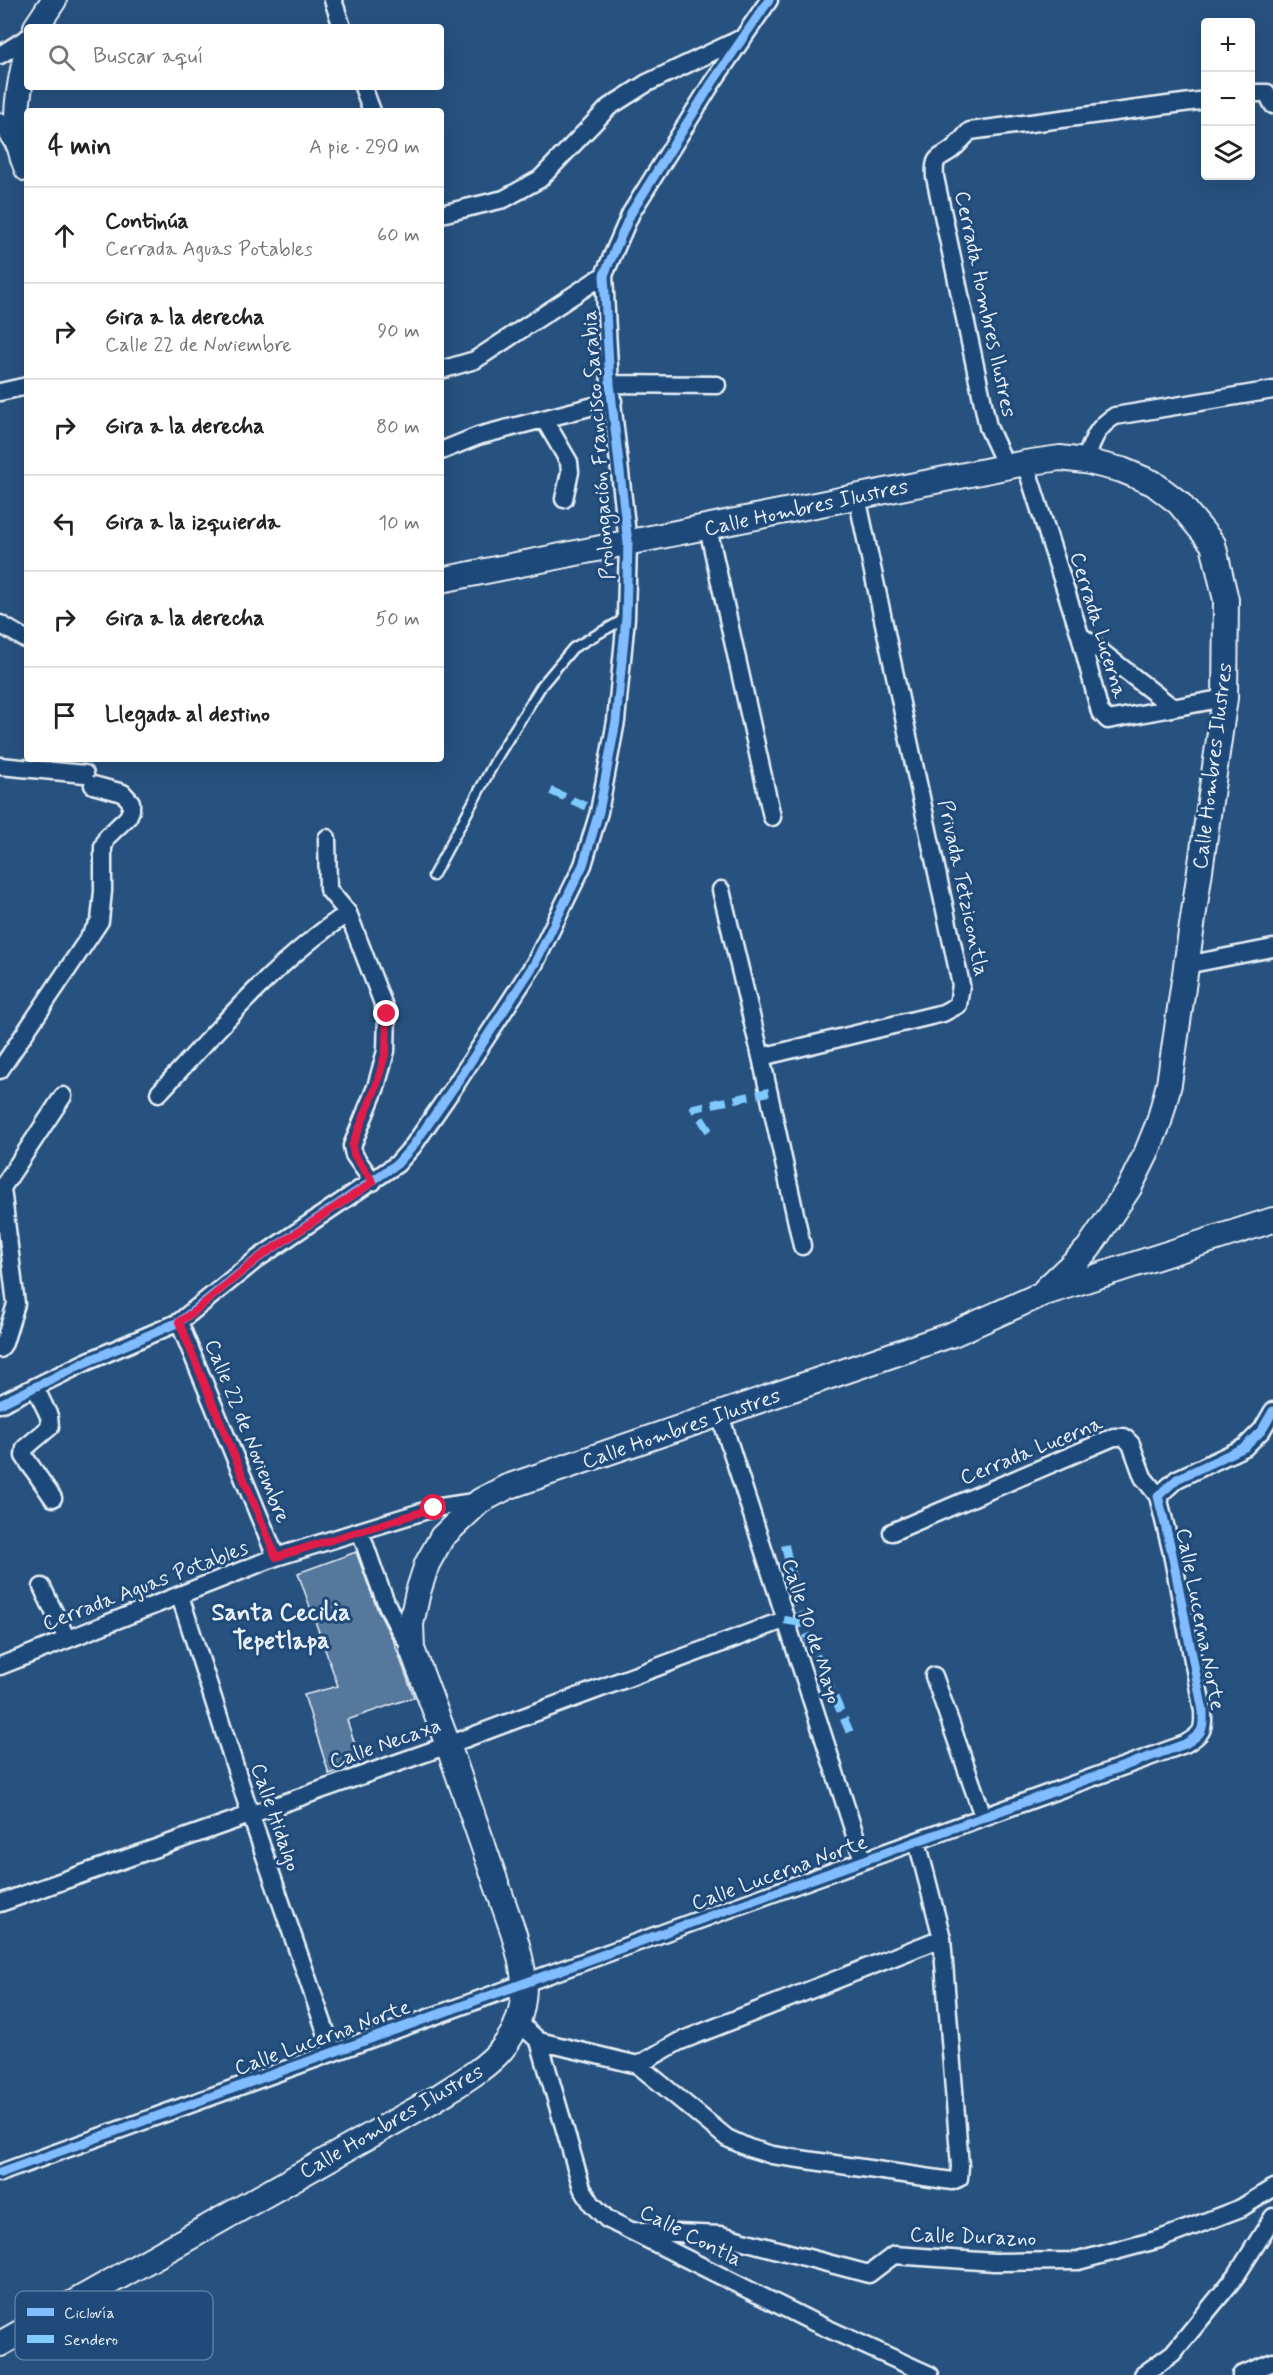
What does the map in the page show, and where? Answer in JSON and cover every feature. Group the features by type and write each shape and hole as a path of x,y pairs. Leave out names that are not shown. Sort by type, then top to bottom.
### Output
{"main road":[{"path":"38,24 54,0"},
{"path":"23,161 16,117 24,65"},
{"name":"Calle Hombres Ilustres","path":"444,579 708,528 1016,464 1060,458 1122,470 1153,483 1179,503 1213,544 1226,600 1225,698 1169,1084 1159,1122 1129,1188 1088,1249 1042,1294"},
{"name":"Calle Hombres Ilustres","path":"94,2291 435,2099 486,2067 504,2050 518,2022 524,1983 514,1934 412,1649 411,1624 417,1592 427,1564 442,1537 480,1501 507,1487 953,1334 1042,1294 1273,1220"},
{"name":"Calle Hombres Ilustres","path":"0,2344 15,2336"}],"street":[{"path":"333,0 341,24"},
{"name":"Prolongación Francisco Sarabia","path":"0,1404 86,1362 179,1322 257,1259 397,1164 454,1087 535,963 583,865 599,812 616,721 626,618 628,543 610,384 604,275 631,213 661,163 769,0"},
{"path":"444,213 504,200 540,178 609,107 647,83 743,38"},
{"path":"0,53 24,40"},
{"path":"364,90 371,108"},
{"path":"1255,93 1267,93 1273,105"},
{"name":"Cerrada Hombres Ilustres","path":"1016,464 988,427 934,164 970,131 1201,100"},
{"path":"0,122 23,161"},
{"path":"444,369 474,360 604,275"},
{"path":"610,384 717,385"},
{"path":"0,392 24,387"},
{"path":"1085,462 1097,430 1115,416 1273,390"},
{"path":"444,450 478,436 613,401"},
{"path":"544,419 568,462 570,472 564,499"},
{"name":"Cerrada Lucerna","path":"1016,464 1080,636 1100,712 1108,720 1225,698"},
{"name":"Privada Tetzicontla","path":"761,1057 943,1013 958,1005 961,985 857,496"},
{"path":"708,528 772,817"},
{"path":"0,624 24,638"},
{"path":"1080,636 1172,707"},
{"path":"0,766 89,780 123,793 131,801 128,818 107,837 103,847 100,921 0,1070"},
{"path":"327,838 328,889 348,913 387,1014 384,1060 376,1087 352,1146 354,1155 373,1182"},
{"path":"721,890 761,1057 802,1246"},
{"path":"159,1093 233,1013 314,935 348,913"},
{"path":"1186,965 1273,948"},
{"path":"0,1349 16,1304 2,1188 63,1096"},
{"name":"Calle 22 de Noviembre","path":"179,1322 276,1557"},
{"path":"35,1387 49,1416 50,1427 25,1448 24,1456 53,1498"},
{"path":"1158,1496 1177,1479 1245,1447 1262,1430 1273,1411"},
{"name":"Calle 10 de Mayo","path":"720,1415 863,1860"},
{"name":"Cerrada Lucerna","path":"892,1532 1114,1437 1124,1437 1131,1444 1143,1477 1158,1496"},
{"name":"Calle Lucerna Norte","path":"0,2173 1185,1744 1198,1736 1203,1726 1203,1711 1172,1549 1158,1496"},
{"name":"Cerrada Aguas Potables","path":"0,1666 276,1557 434,1508 480,1501"},
{"name":"Calle Hombres Ilustres","path":"360,1531 389,1613 412,1649"},
{"path":"42,1587 67,1639"},
{"name":"Calle Hidalgo","path":"180,1596 250,1814 333,2052"},
{"name":"Calle Necaxa","path":"0,1903 448,1745 784,1620"},
{"path":"934,1676 983,1816"},
{"path":"518,2022 539,2041 638,2065 727,2138 749,2148 772,2155 929,2178 951,2181 959,2178 960,2166 942,1938 917,1841"},
{"path":"638,2065 678,2042 942,1938"},
{"name":"Calle Contla","path":"539,2041 582,2188 592,2204 607,2218 811,2320 930,2375"},
{"name":"Calle Durazno","path":"632,2231 721,2235 869,2274 894,2255 994,2262 1078,2261 1170,2235 1241,2208 1273,2188"},
{"path":"1143,2375 1173,2353 1180,2345 1236,2276 1273,2217"},
{"path":"1241,2375 1273,2362"}],"lane":[{"path":"433,876 499,754 542,685 573,648 626,618"}],"building":[{"path":"356,1552 378,1611 394,1642 414,1697 347,1720 361,1763 329,1774 304,1695 338,1686 298,1573"}],"marked path":[{"path":"551,791 599,812"},
{"path":"709,1131 694,1108 769,1092"},
{"path":"785,1545 802,1623 851,1735"},
{"path":"784,1620 802,1623"}],"cycle path":[{"path":"0,1404 86,1362 179,1322 257,1259 397,1164 413,1146 454,1087 535,963 583,865 599,812 616,721 626,618 628,543 610,384 604,275 631,213 712,83 769,0"},
{"path":"0,2173 1185,1744 1201,1731 1203,1711 1171,1549 1158,1496 1177,1479 1245,1447 1262,1430 1273,1411"}],"district":[{"name":"Santa Cecilia Tepetlapa","path":"281,1626"}],"route":[{"path":"387,1014 386,1051 376,1087 352,1146 354,1155 373,1182 257,1259 179,1322 276,1557 434,1508"}]}
